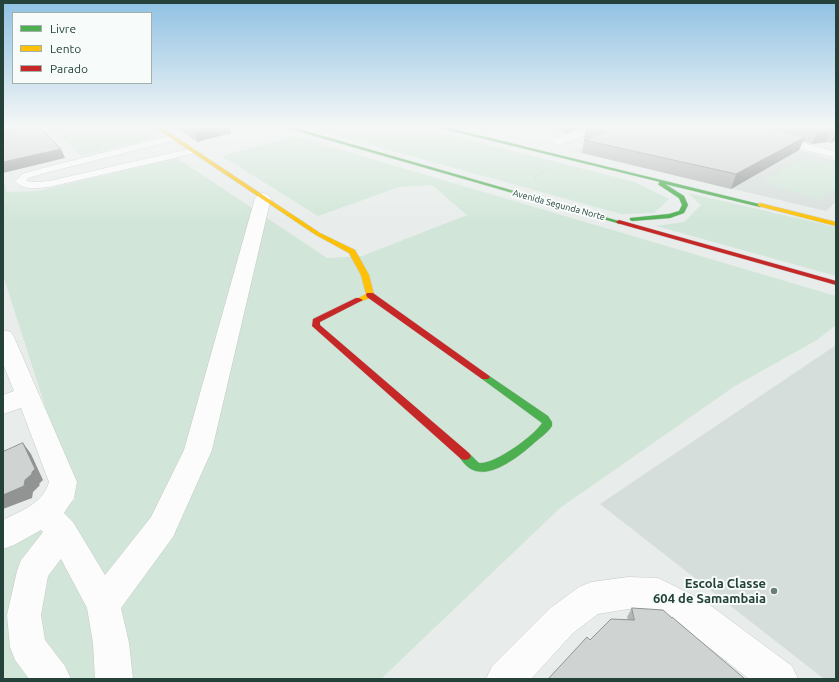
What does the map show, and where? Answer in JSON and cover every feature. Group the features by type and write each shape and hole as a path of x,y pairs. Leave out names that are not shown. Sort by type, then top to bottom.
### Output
{"main road":[{"path":"205,158 318,234 352,252 365,275 370,295 544,419 547,422 547,426 499,464 489,468 477,467 316,326 316,321 370,295"},
{"name":"Avenida Segunda Norte","path":"393,158 836,283"},
{"path":"562,158 836,224"},
{"path":"612,219 657,218 682,212 685,205 682,197 670,188 652,179"}],"street":[{"path":"103,604 162,526 198,450 264,198"},
{"path":"3,337 63,482 54,522 33,571 24,615 28,647 52,679"},
{"path":"3,405 28,395"},
{"path":"54,522 103,604 111,643 114,679"},
{"path":"3,535 54,522"},
{"path":"505,679 561,621 591,599 628,593 658,594 691,612 779,679"}],"lane":[{"path":"94,158 25,176 20,181 24,185 32,186 49,184 160,158"}],"path":[{"path":"516,193 562,158"}],"shaded area":[{"path":"602,158 825,158 836,161 836,202 826,211"},
{"name":"Escola Classe 604 de Samambaia","path":"836,345 836,679 824,679 600,504"}],"green space":[{"path":"177,158 327,258 362,256 467,215 432,185 399,187 318,216 225,158 368,158 836,296 836,325 817,340 735,386 560,508 381,679 3,679 3,538 75,500 3,275 3,178 7,192 38,191"},
{"path":"417,158 540,158 635,182 669,199 654,213 621,214"},
{"path":"805,158 836,166 836,189 819,200 762,181"},
{"path":"688,193 836,227 836,276 656,226 684,222 701,205"}],"building":[{"path":"3,158 22,158 3,162"},
{"path":"664,158 766,158 736,174"},
{"path":"23,443 35,469 25,480 24,486 3,495 3,452"},
{"path":"632,608 663,610 745,679 548,679 587,637 590,640 611,619 634,620"}],"traffic: fast":[{"path":"394,158 619,222"},
{"path":"565,158 760,205"},
{"path":"632,219 670,216 682,212 685,205 682,197 661,184"},
{"path":"465,456 477,467 485,468 494,466 514,454 547,426 547,422 544,419 485,377"}],"traffic: slow":[{"path":"203,158 318,234 352,252 365,275 370,295 359,300"},
{"path":"760,205 836,224"}],"traffic: jam":[{"path":"619,222 836,283"},
{"path":"370,295 485,377"},
{"path":"359,300 316,321 316,326 465,456"}],"place":[{"name":"Escola Classe 604 de Samambaia","path":"774,591"}]}
